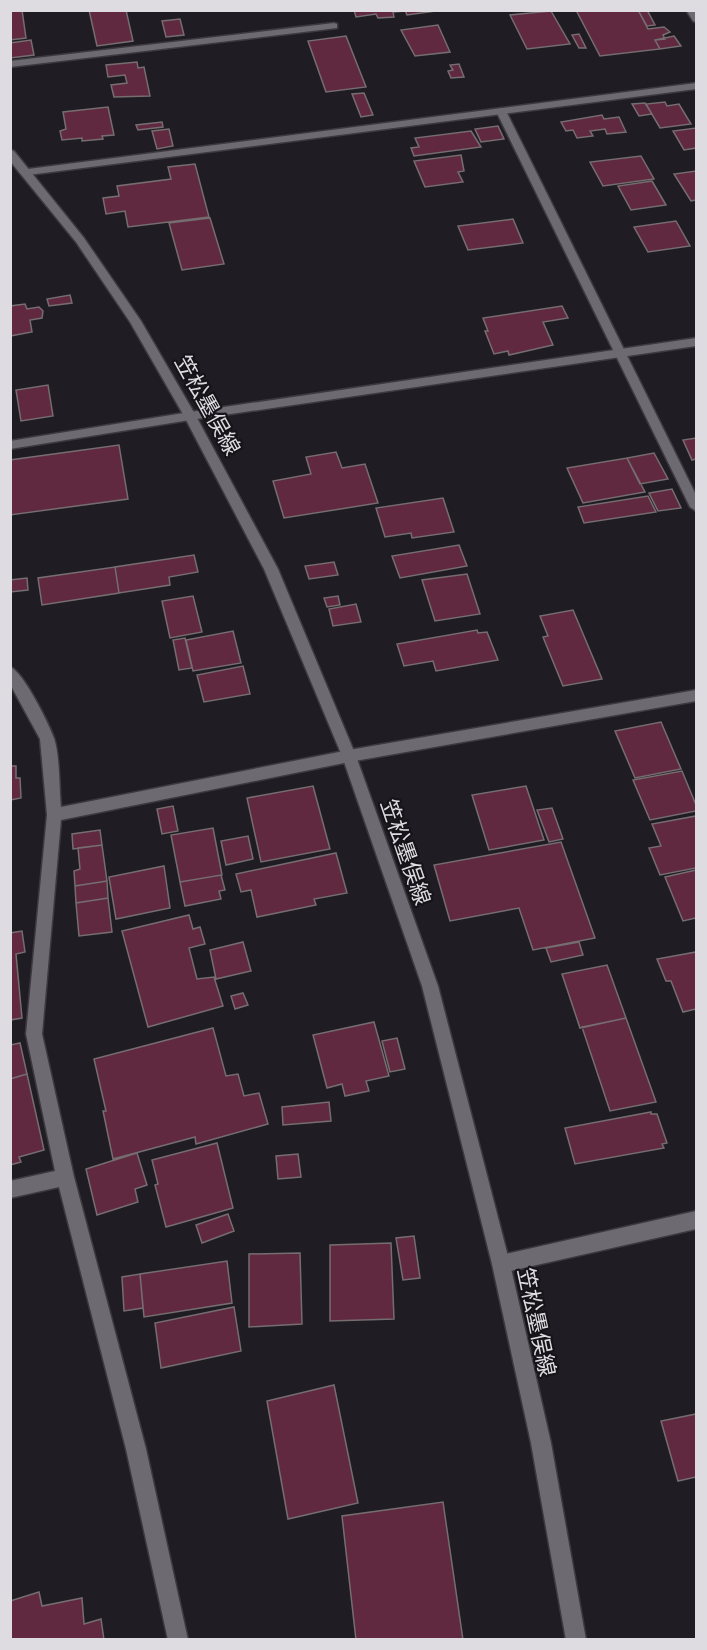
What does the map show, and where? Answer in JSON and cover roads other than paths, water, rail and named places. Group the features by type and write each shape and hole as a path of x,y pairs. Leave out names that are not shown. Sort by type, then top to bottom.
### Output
{"street":[{"path":"691,10 696,19"},
{"path":"10,64 334,26"},
{"path":"28,172 696,86"},
{"path":"501,111 696,507"},
{"name":"笠松墨俣線","path":"10,153 28,172 80,240 135,321 190,416 271,569 349,756 430,986 501,1264 541,1443 576,1640"},
{"path":"10,445 190,416 696,342"},
{"path":"10,672 22,689 47,739 54,815 34,1034 65,1177 136,1449 178,1640"},
{"path":"54,815 349,756 696,695"},
{"path":"10,1190 65,1177"},
{"path":"501,1264 696,1220"}]}
